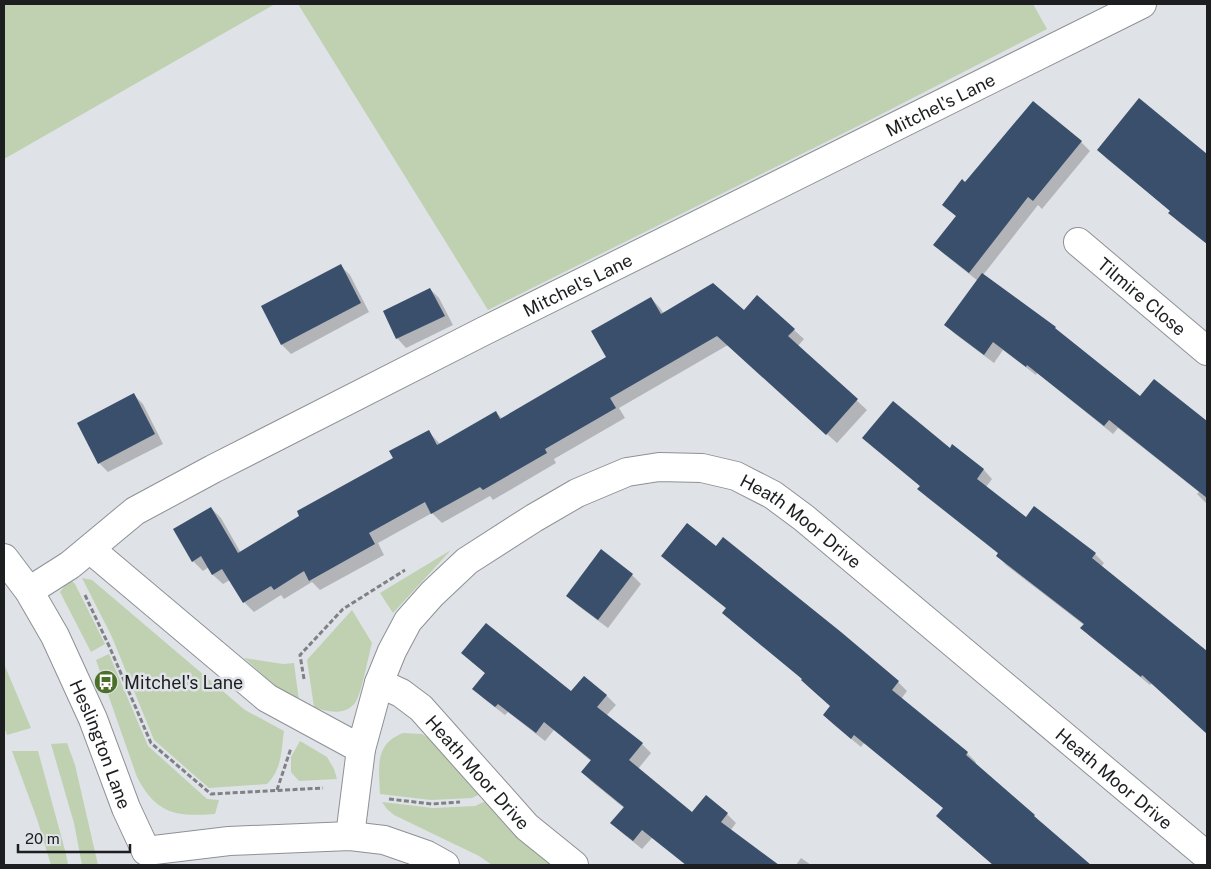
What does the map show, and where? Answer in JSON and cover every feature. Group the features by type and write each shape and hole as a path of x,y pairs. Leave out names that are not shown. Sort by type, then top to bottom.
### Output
{"street":[{"name":"Mitchel's Lane","path":"29,591 80,557 135,510 212,469 484,331 1142,4"},
{"name":"Tilmire Close","path":"1078,242 1207,351"},
{"name":"Heath Moor Drive","path":"350,836 361,749 379,683 392,651 408,621 432,594 468,561 534,518 577,493 627,472 659,467 702,468 736,476 773,495 804,518 1205,851"},
{"path":"80,557 267,698 361,749"},
{"name":"Heslington Lane","path":"4,558 29,591 55,636 93,719 145,858 230,841 350,836 384,840 427,855 446,865"},
{"name":"Heath Moor Drive","path":"379,683 401,693 421,708 527,827 574,865"}],"path":[{"path":"80,557 110,648 151,743 211,794 227,794"},
{"path":"277,790 307,698 300,655 343,609 407,569"}],"green space":[{"path":"4,4 275,4 4,159"},
{"path":"298,4 1033,4 1047,29 868,121 488,310"},
{"path":"451,550 393,613 380,593"},
{"path":"82,578 92,580 245,710 284,731 278,766 267,784 209,788 154,740 112,637"},
{"path":"70,579 75,584 105,644 91,652 60,592"},
{"path":"352,610 372,643 358,698 346,710 335,712 319,709 314,707 307,660"},
{"path":"109,654 148,746 207,799 219,800 215,814 189,815 168,811 152,799 144,789 137,777 96,660"},
{"path":"244,658 283,664 294,663 299,701 275,686"},
{"path":"4,664 31,728 7,735 4,726"},
{"path":"403,733 422,734 436,743 480,794 472,798 431,800 380,794 379,766 383,750 394,738"},
{"path":"300,741 327,757 337,779 299,781 291,772 291,757"},
{"path":"67,743 75,765 98,865 82,865 74,823 51,744"},
{"path":"12,751 38,751 68,865 51,865 37,819"},
{"path":"486,801 553,865 492,865 479,856 394,815 382,802 433,808 475,806"}],"building":[{"path":"1139,98 1207,154 1207,244 1168,213 1170,211 1097,150"},
{"path":"1033,101 1082,141 1033,201 1028,197 969,273 933,245 956,216 942,205 962,179 965,182"},
{"path":"341,264 361,303 281,345 261,306"},
{"path":"982,273 1056,327 1140,396 1154,379 1207,421 1207,498 1109,420 1104,426 1027,365 1026,367 993,342 984,355 944,325"},
{"path":"713,283 744,310 757,295 795,329 788,336 858,399 826,435 717,336 610,398 616,408 545,449 547,453 483,490 480,487 431,514 425,502 369,533 375,544 309,581 304,571 274,590 271,586 243,603 222,569 212,575 201,556 192,562 173,529 211,507 238,553 299,516 297,511 393,458 389,451 429,430 437,445 496,411 500,419 606,357 591,331 651,297 661,314"},
{"path":"430,288 445,316 396,339 383,311"},
{"path":"134,393 155,434 98,464 77,423"},
{"path":"893,401 950,448 952,444 984,469 977,479 1026,517 1034,506 1096,553 1092,558 1207,651 1207,734 1142,675 1141,677 1080,628 1084,624 996,556 998,553 917,489 920,486 862,438"},
{"path":"687,523 716,546 723,537 899,681 892,690 968,752 966,755 1091,865 993,865 936,816 943,808 854,735 851,739 823,715 830,706 802,679 722,613 726,608 661,556"},
{"path":"601,549 633,574 598,620 566,596"},
{"path":"486,623 571,691 584,676 607,695 597,707 643,743 629,760 692,812 706,795 728,813 721,822 779,865 686,865 642,830 633,841 610,823 624,807 581,772 591,760 544,722 536,733 498,704 495,707 472,689 485,673 461,653"}],"place":[{"name":"Mitchel's Lane","path":"106,682"}]}
